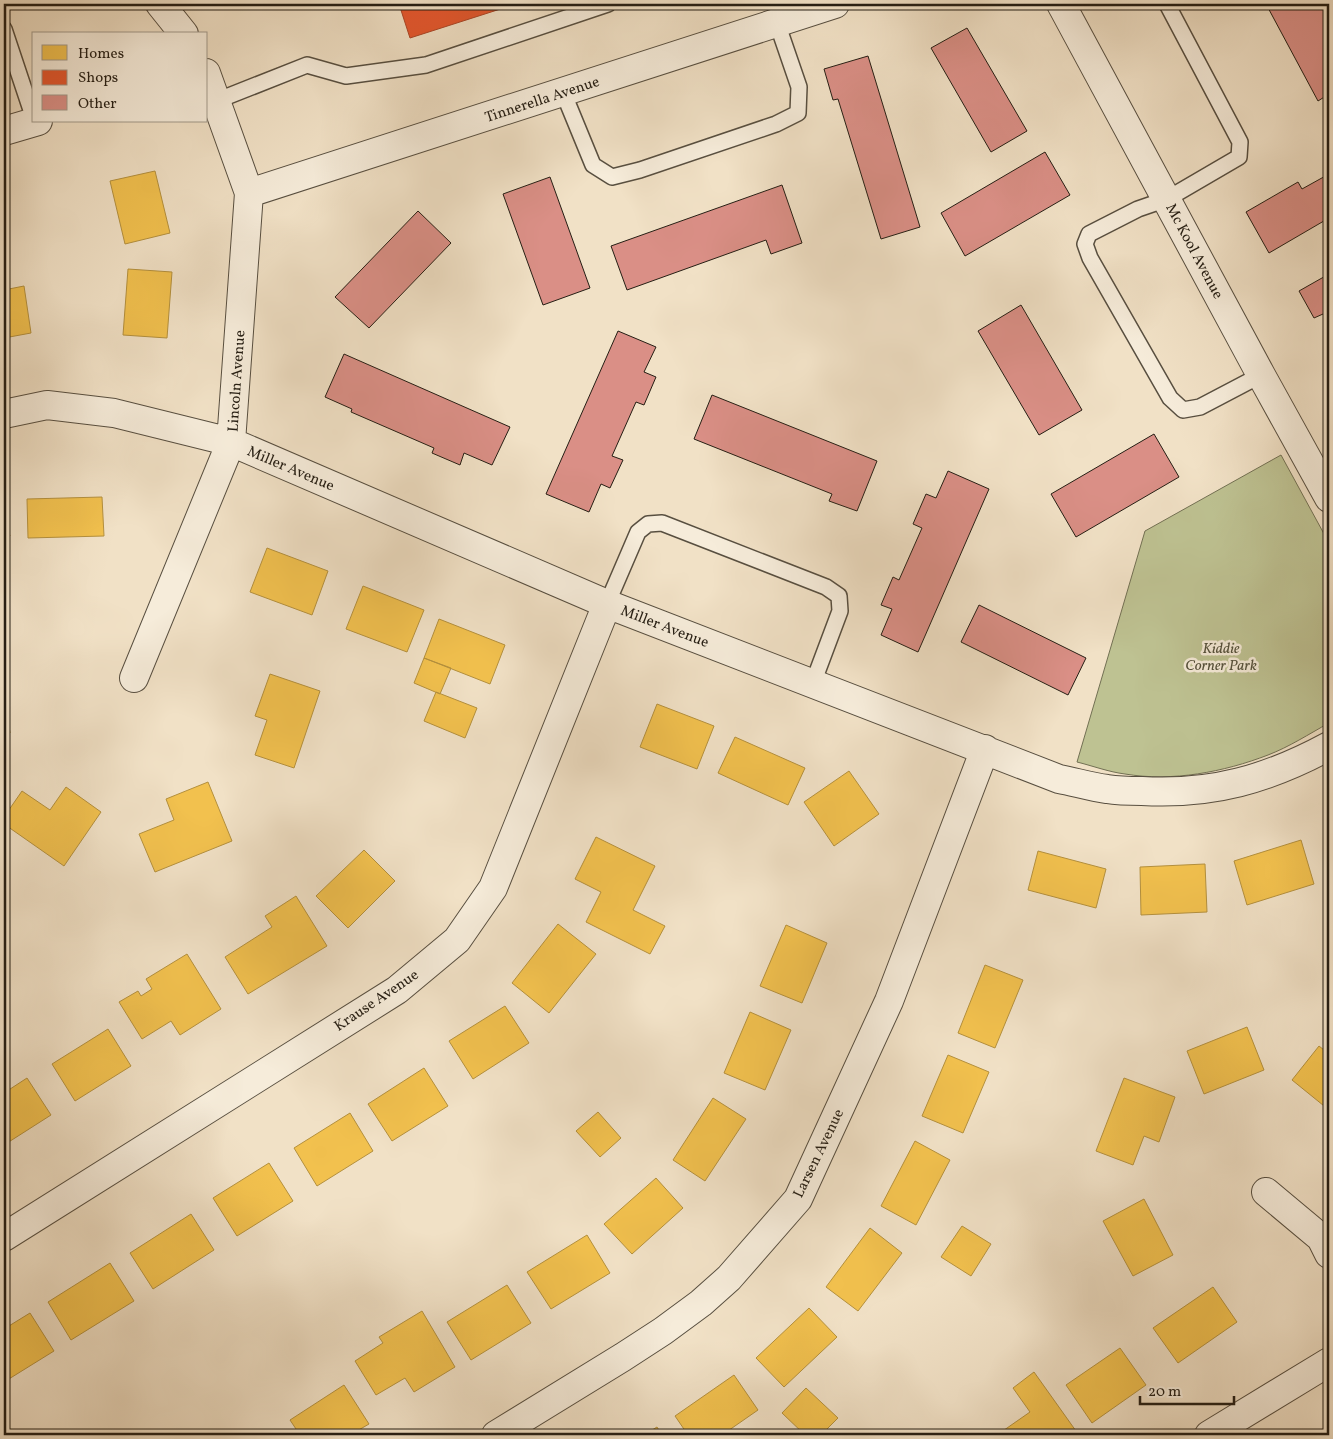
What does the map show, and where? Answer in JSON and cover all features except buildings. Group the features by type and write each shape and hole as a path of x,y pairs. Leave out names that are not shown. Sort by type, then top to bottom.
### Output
{"street":[{"path":"162,4 183,32"},
{"name":"Tinnerella Avenue","path":"249,193 835,4"},
{"name":"Mc Kool Avenue","path":"1061,4 1329,498"},
{"name":"Lincoln Avenue","path":"134,678 231,442 249,193 208,79"},
{"path":"4,131 32,122"},
{"name":"Miller Avenue","path":"4,414 47,405 114,413 231,442 607,604 985,749 1058,779 1109,790 1157,792 1206,790 1258,778 1312,756 1329,746"},
{"name":"Krause Avenue","path":"4,1236 397,990 457,940 492,888 607,604"},
{"name":"Larsen Avenue","path":"496,1435 639,1346 701,1303 729,1278 798,1199 889,1001 985,749"},
{"path":"1266,1192 1321,1238 1329,1254"},
{"path":"1209,1435 1329,1362"}],"lane":[{"path":"216,101 306,65 346,76 426,64 608,4"},
{"path":"1167,4 1240,142 1239,157 1167,199 1138,209 1089,234 1085,244 1090,258 1170,398 1183,410 1200,407 1261,375"},
{"path":"564,92 593,165 612,177 640,170 776,124 798,113 799,88 777,23"},
{"path":"4,29 32,112"},
{"path":"607,604 638,532 648,524 662,524 762,562 826,587 839,596 840,611 813,683"}],"green space":[{"name":"Kiddie Corner Park","path":"1281,455 1329,543 1329,723 1268,755 1216,771 1198,774 1161,777 1143,776 1113,772 1077,762 1145,531"}]}
